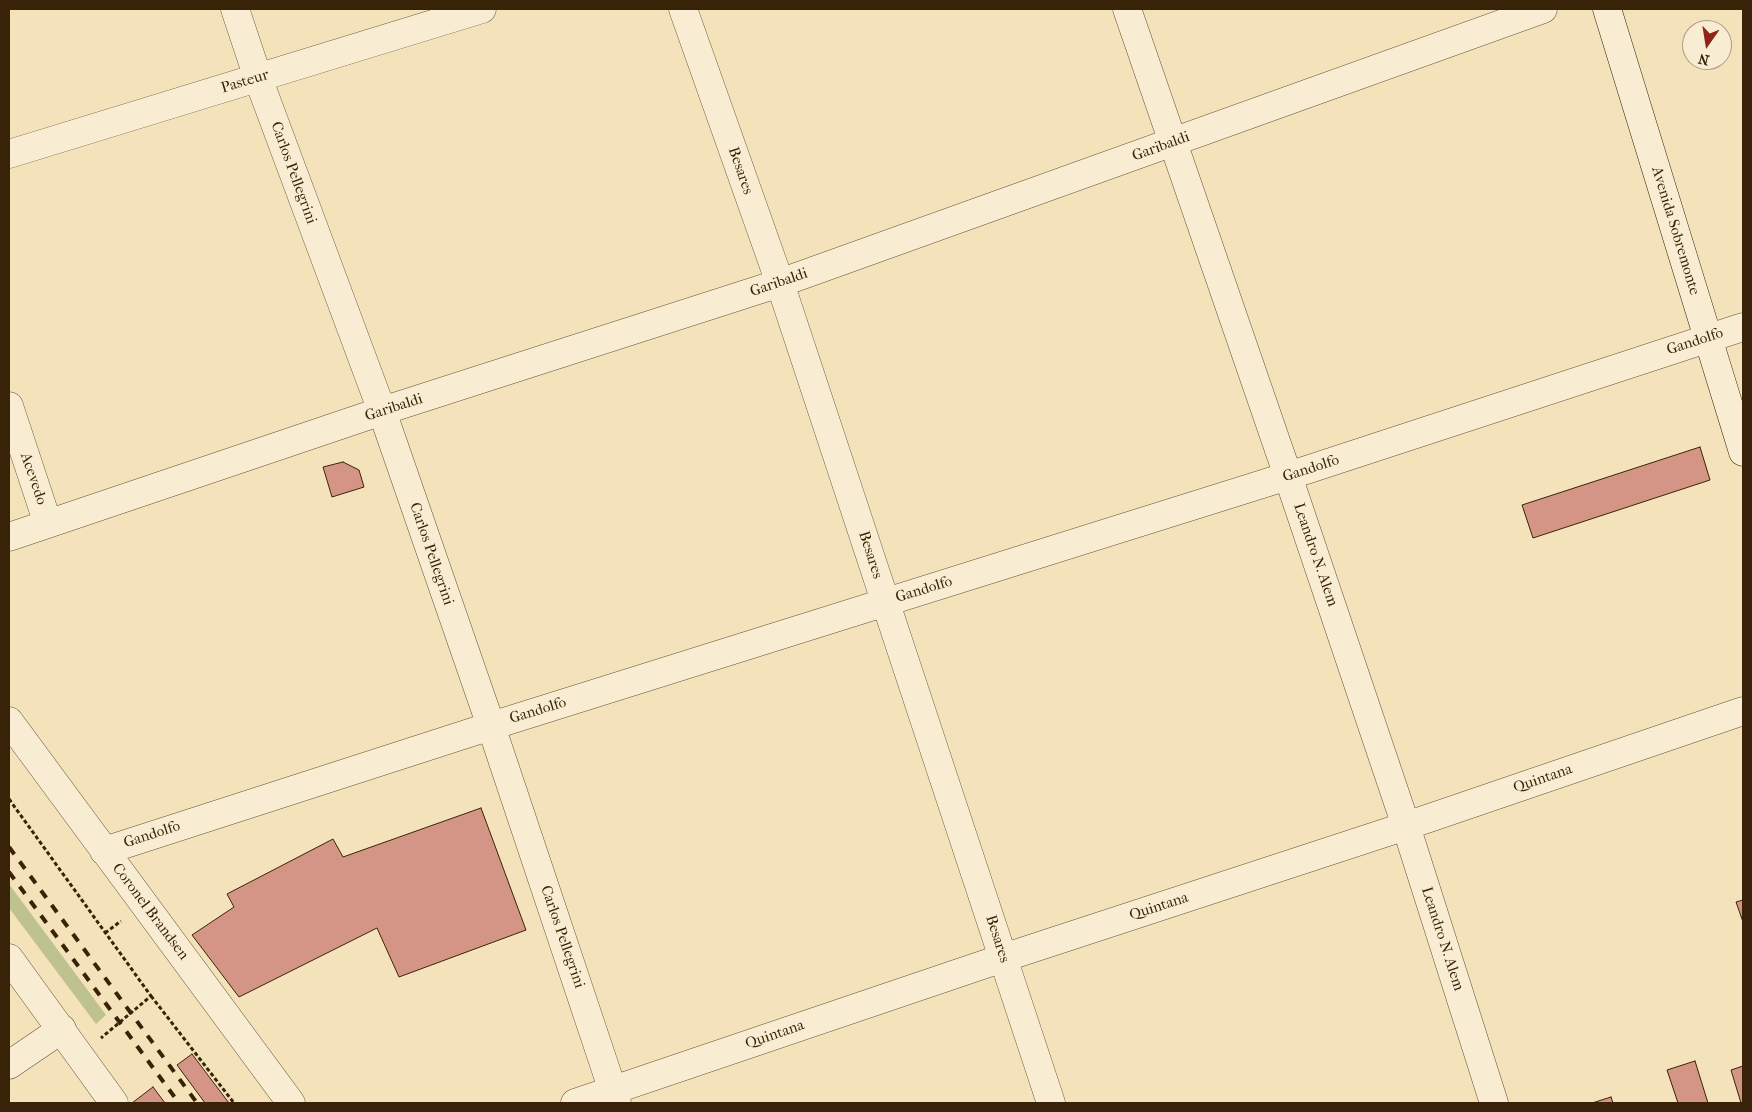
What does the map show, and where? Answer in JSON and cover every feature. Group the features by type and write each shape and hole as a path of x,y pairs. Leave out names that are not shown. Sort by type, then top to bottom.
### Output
{"street":[{"name":"Carlos Pellegrini","path":"235,9 258,78 382,411 491,726 615,1097"},
{"name":"Pasteur","path":"9,154 482,9"},
{"name":"Besares","path":"683,9 780,283 1051,1103"},
{"name":"Leandro N. Alem","path":"1127,9 1406,826 1494,1103"},
{"name":"Garibaldi","path":"9,537 382,411 780,283 1543,9"},
{"name":"Avenida Sobremonte","path":"1607,9 1743,452"},
{"name":"Gandolfo","path":"104,850 491,726 1288,476 1743,327"},
{"name":"Acevedo","path":"9,406 48,524"},
{"name":"Quintana","path":"575,1103 615,1097 1003,958 1406,826 1743,711"},
{"name":"Coronel Brandsen","path":"9,721 291,1103"},
{"path":"9,958 114,1103"},
{"path":"9,1065 62,1029"}],"path":[{"path":"9,799 151,996 234,1103"},
{"path":"97,1040 151,996"}],"green space":[{"path":"9,884 106,1015 96,1024 9,908"}],"building":[{"path":"1700,447 1710,480 1533,538 1522,505"},
{"path":"343,462 359,470 364,487 332,497 323,467"},
{"path":"481,808 526,930 399,977 377,928 239,997 192,935 234,907 227,894 333,839 343,857"},
{"path":"1743,900 1743,922 1736,902"},
{"path":"192,1054 229,1103 205,1103 177,1065"},
{"path":"1695,1061 1708,1103 1678,1103 1667,1070"},
{"path":"1743,1066 1743,1103 1741,1103 1731,1070"},
{"path":"153,1087 165,1103 132,1103"},
{"path":"1611,1097 1613,1103 1592,1103"}],"railway":[{"path":"9,847 197,1103"},
{"path":"9,872 179,1103"}]}
